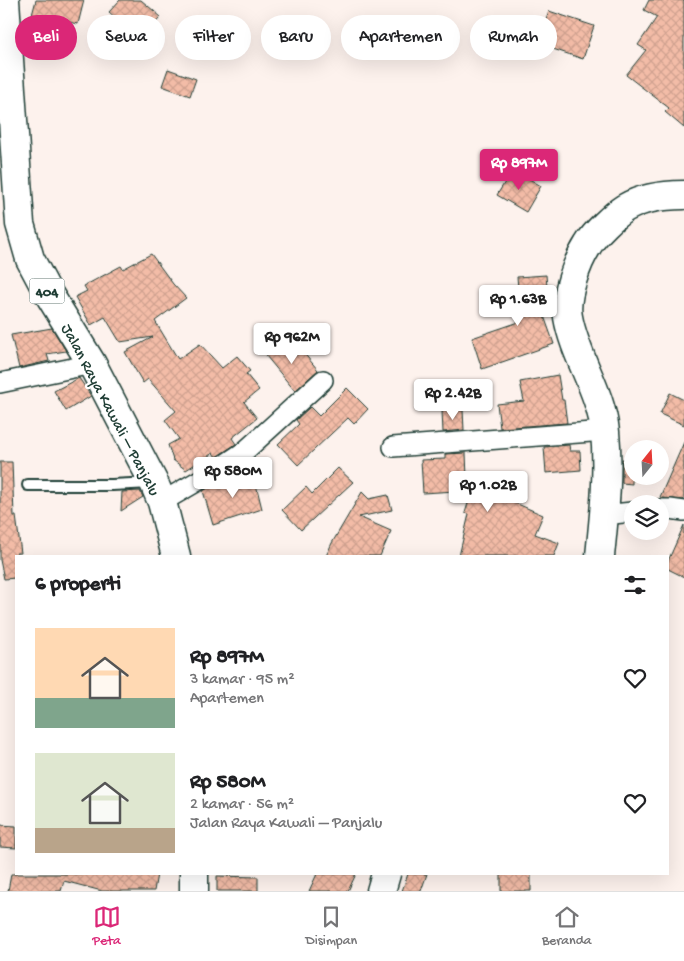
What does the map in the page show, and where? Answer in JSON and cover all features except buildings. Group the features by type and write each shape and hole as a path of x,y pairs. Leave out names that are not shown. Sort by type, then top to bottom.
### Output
{"main road":[{"name":"Jalan Raya Kawali – Panjalu","path":"5,0 20,224 30,259 47,291 92,364 158,493 176,555"},
{"path":"600,555 604,515 605,431 599,401 578,352 567,315 571,284 588,244 604,226 625,208 646,200 684,195"},
{"path":"194,875 194,891"},
{"path":"381,891 386,875"}],"street":[{"path":"0,383 92,364"},
{"path":"158,493 222,467 245,451 323,380"},
{"path":"393,447 605,431"},
{"path":"669,510 684,511"},
{"path":"604,515 624,513"}],"lane":[{"path":"28,485 112,485 158,493"}]}
